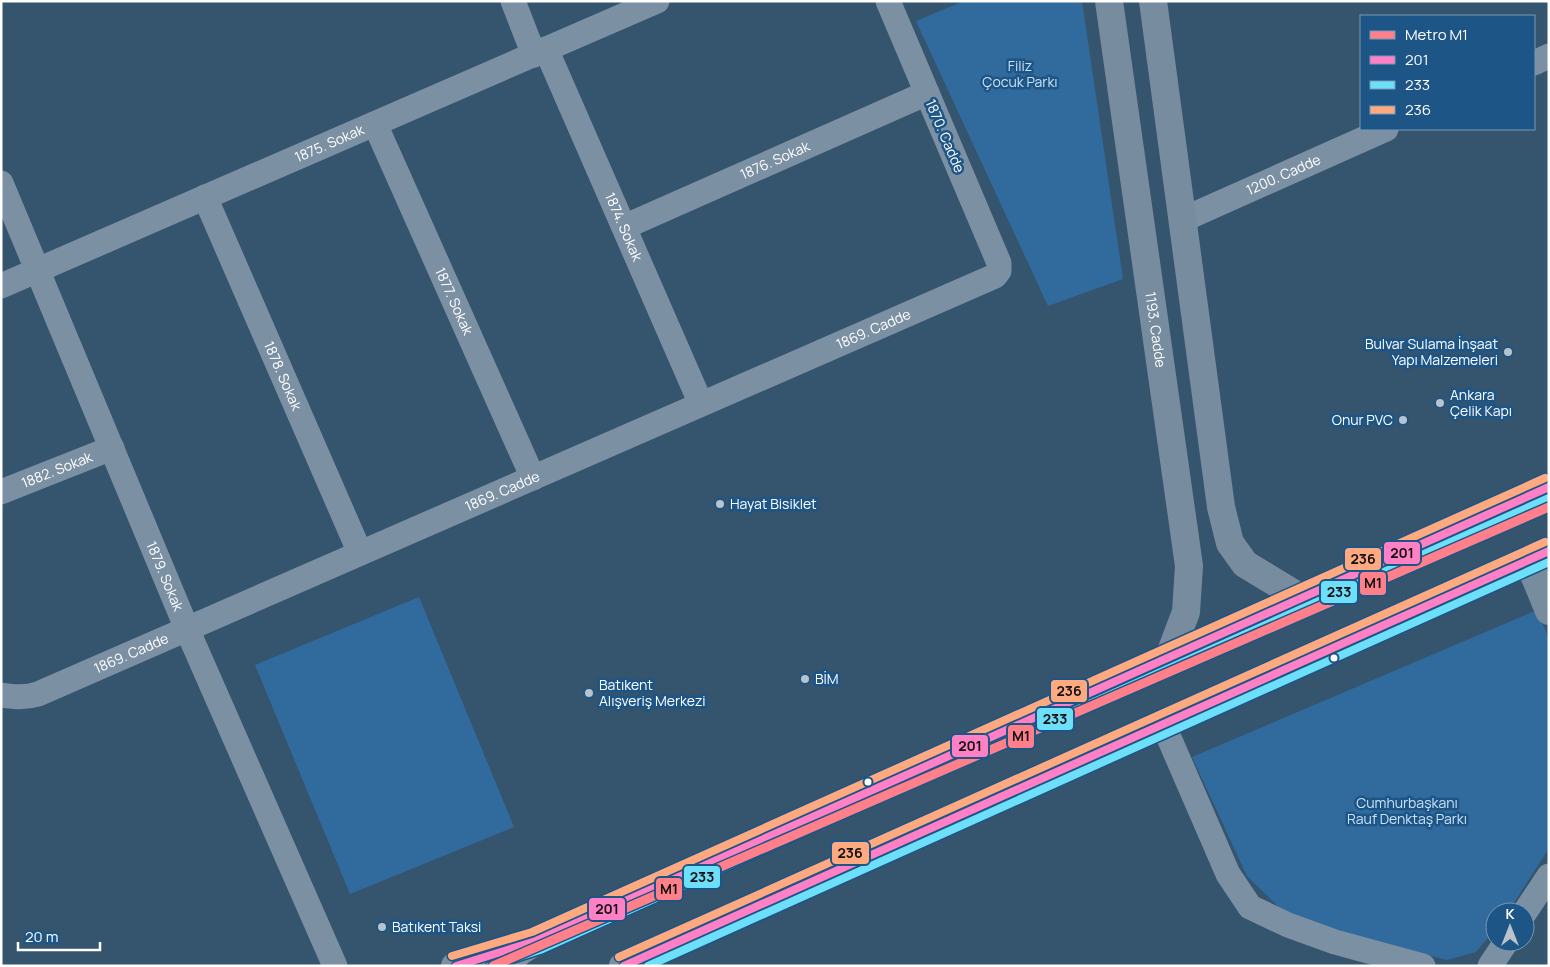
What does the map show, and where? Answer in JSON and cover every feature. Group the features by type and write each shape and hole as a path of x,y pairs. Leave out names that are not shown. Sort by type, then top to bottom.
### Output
{"main road":[{"name":"1193. Cadde","path":"1109,1 1189,566 1186,612 1169,657"},
{"path":"1153,1 1220,507 1230,543 1245,564 1301,598"},
{"path":"455,966 536,941 1549,486"},
{"path":"623,966 1538,556 1549,611"},
{"path":"505,966 519,952 536,941"}],"street":[{"name":"1874. Sokak","path":"513,1 540,52 624,227 701,404"},
{"name":"1875. Sokak","path":"1,286 657,1"},
{"name":"1870. Cadde","path":"888,1 1000,263 999,271"},
{"path":"1535,63 1549,56"},
{"name":"1876. Sokak","path":"624,227 927,93"},
{"name":"1877. Sokak","path":"375,124 533,478"},
{"name":"1200. Cadde","path":"1182,220 1384,130"},
{"name":"1879. Sokak","path":"1,183 187,629 336,966"},
{"name":"1878. Sokak","path":"205,197 360,553"},
{"name":"1869. Cadde","path":"1,695 16,698 38,694 995,276 999,271"},
{"name":"1882. Sokak","path":"1,492 112,448"},
{"path":"1163,724 1228,874 1250,907 1288,925 1335,942 1423,966"},
{"path":"1532,902 1549,876"},
{"path":"1490,966 1499,952"}],"green space":[{"name":"Filiz Çocuk Parkı","path":"964,1 1082,1 1123,279 1048,306 916,21"},
{"path":"419,597 514,827 350,894 255,665"},
{"name":"Cumhurbaşkanı Rauf Denktaş Parkı","path":"1537,610 1549,639 1549,848 1514,902 1485,902 1485,941 1476,952 1447,960 1291,919 1247,876 1192,757"}],"metro line":[{"name":"M1","path":"493,966 1549,507"}],"transit line":[{"name":"236","path":"452,956 532,932 1545,478"},
{"name":"201","path":"456,966 536,941 1549,487"},
{"name":"233","path":"490,966 540,950 1549,498"},
{"name":"236","path":"619,957 1545,542"},
{"name":"201","path":"624,966 1549,551"},
{"name":"233","path":"648,966 1549,562"}],"place":[{"name":"Bulvar Sulama İnşaat Yapı Malzemeleri","path":"1508,352"},
{"name":"Ankara Çelik Kapı","path":"1440,403"},
{"name":"Onur PVC","path":"1403,420"},
{"name":"Hayat Bisiklet","path":"720,504"},
{"name":"BİM","path":"805,679"},
{"name":"Batıkent Alışveriş Merkezi","path":"589,693"},
{"name":"Batıkent Taksi","path":"382,927"}]}
